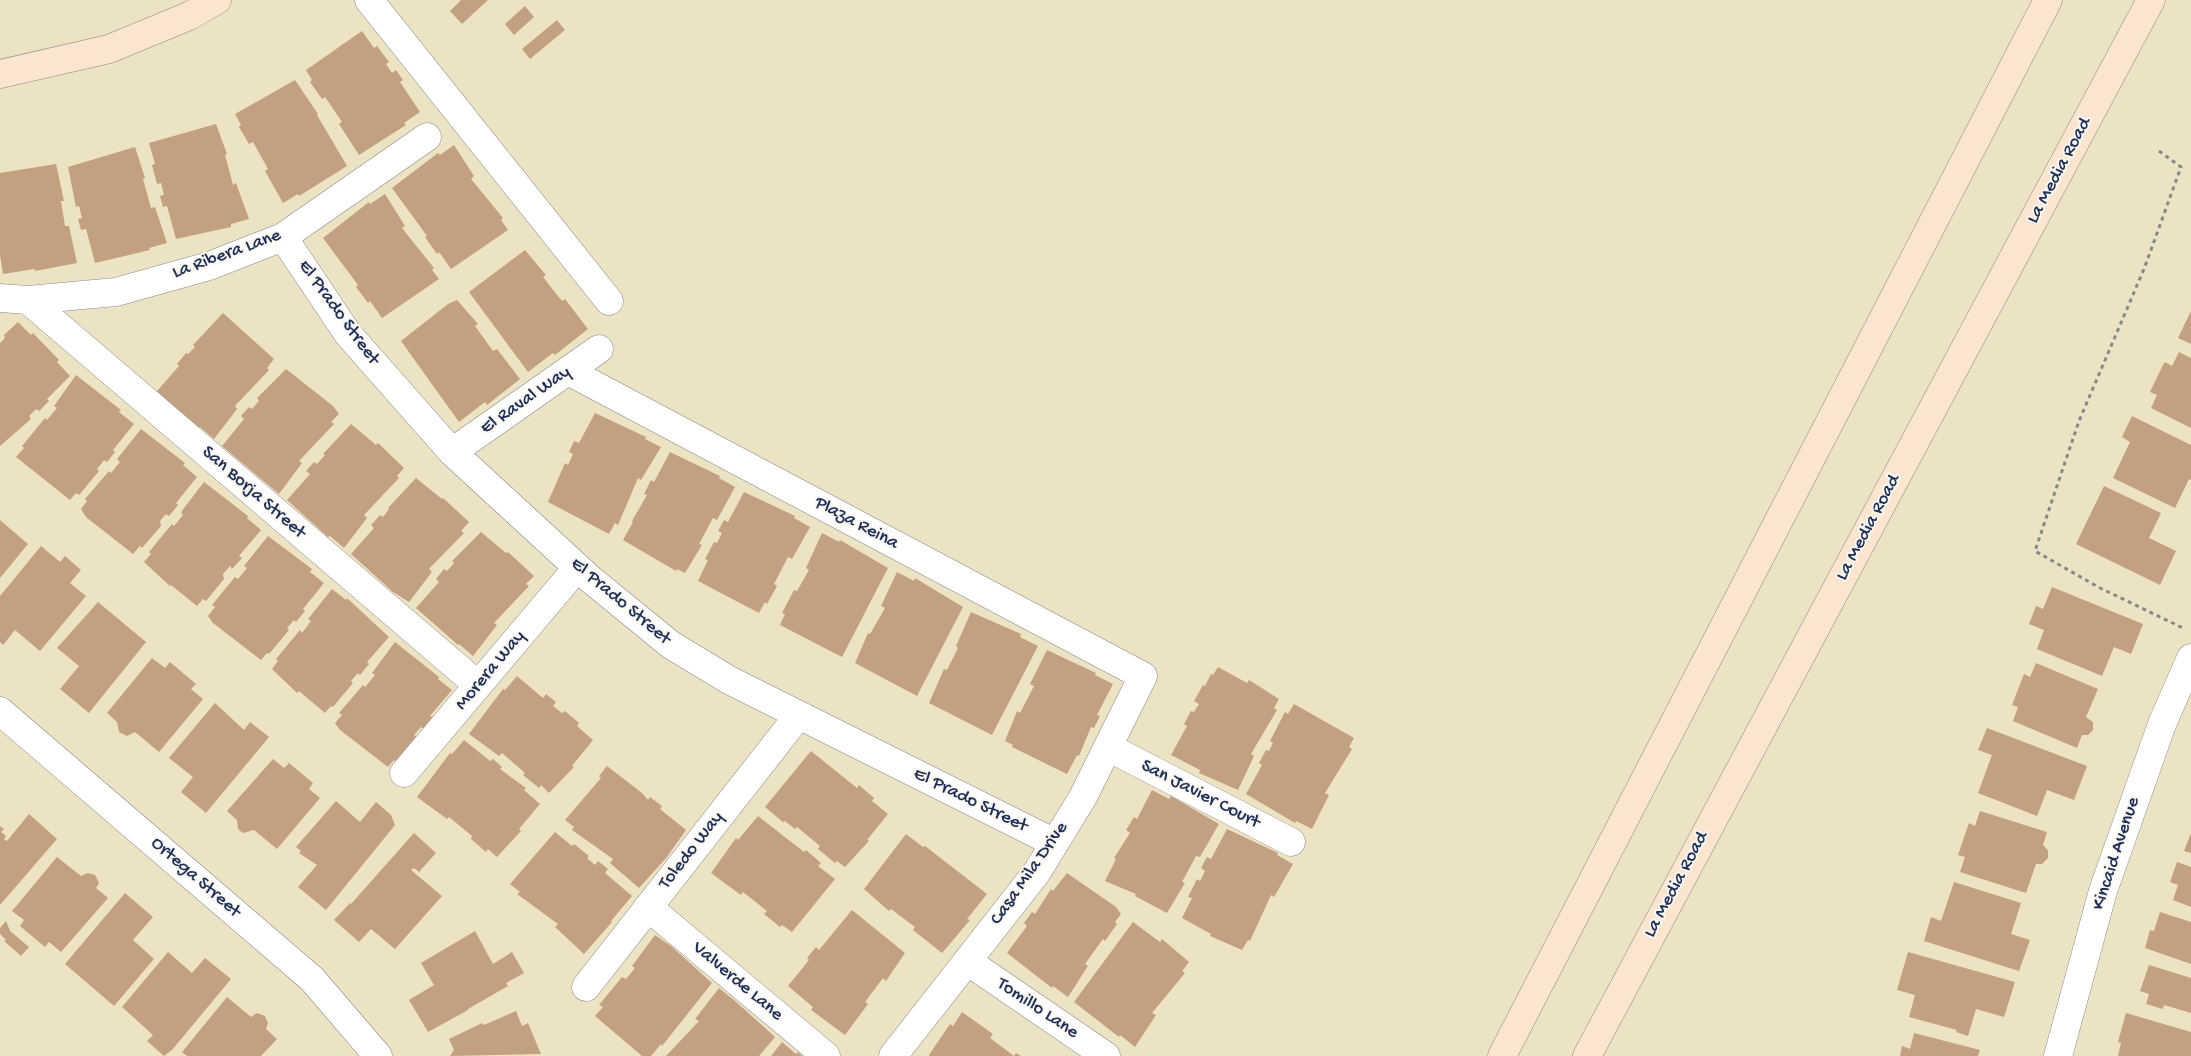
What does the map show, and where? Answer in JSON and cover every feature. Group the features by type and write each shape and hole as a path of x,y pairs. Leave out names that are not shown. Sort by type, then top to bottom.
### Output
{"main road":[{"path":"0,74 109,49 188,16 217,0"},
{"path":"1502,1056 2048,0"},
{"name":"La Media Road","path":"1587,1056 2151,0"}],"street":[{"path":"369,0 609,300"},
{"name":"La Ribera Lane","path":"0,298 28,300 116,292 209,266 283,237 427,137"},
{"name":"El Prado Street","path":"283,237 348,334 452,452 577,568 671,645 729,680 798,716 1055,843"},
{"name":"San Borja Street","path":"28,300 478,686"},
{"name":"El Raval Way","path":"452,452 599,349"},
{"name":"Plaza Reina","path":"568,371 1143,676"},
{"name":"Morera Way","path":"404,773 577,568"},
{"name":"Kincaid Avenue","path":"2058,1056 2103,890 2162,724 2191,658"},
{"name":"Casa Mila Drive","path":"893,1056 1037,872 1084,797 1143,676"},
{"name":"Ortega Street","path":"0,711 312,979 378,1056"},
{"name":"Toledo Way","path":"586,987 798,716"},
{"name":"San Javier Court","path":"1108,747 1292,842"},
{"name":"Valverde Lane","path":"648,907 826,1056"},
{"name":"Tomillo Lane","path":"967,961 1106,1056"}],"path":[{"path":"2159,151 2181,167 2179,175 2144,269 2079,421 2035,551 2100,588 2191,631"}],"building":[{"path":"461,0 488,0 462,24 450,11"},
{"path":"525,6 534,17 514,35 505,24"},
{"path":"557,20 565,30 530,59 522,49"},
{"path":"362,31 374,48 377,46 389,62 386,64 392,73 396,70 403,80 400,82 420,112 404,123 406,125 359,155 339,124 342,122 325,97 322,99 310,82 312,80 306,70"},
{"path":"295,80 318,114 347,166 299,196 298,194 283,203 265,171 268,169 253,142 249,144 239,127 241,125 235,114"},
{"path":"216,124 227,154 225,155 233,185 236,183 249,219 231,224 231,227 176,239 167,206 163,207 160,196 164,195 161,183 157,184 152,165 155,164 149,143"},
{"path":"454,145 474,176 471,179 503,218 501,220 508,230 451,269 439,252 437,254 425,237 427,236 392,188 438,153 440,155"},
{"path":"135,147 145,178 143,179 151,208 155,207 167,243 149,248 150,250 95,263 86,229 81,230 78,219 82,218 79,206 76,207 68,167"},
{"path":"56,164 64,201 61,201 65,226 69,226 77,263 35,271 35,269 3,274 0,255 0,173"},
{"path":"385,194 405,226 402,228 434,268 432,270 439,279 382,318 370,301 368,303 356,287 358,285 323,238 369,202 370,204"},
{"path":"525,250 546,275 543,277 562,301 565,299 588,329 555,355 553,353 528,372 469,292"},
{"path":"457,300 478,324 475,326 493,351 497,349 520,379 487,405 485,402 459,422 401,341 448,304"},
{"path":"2191,311 2191,344 2178,338"},
{"path":"223,313 274,359 267,368 269,370 235,406 237,409 214,439 200,427 198,429 157,391 179,366 177,364 186,353 188,354 195,347 193,345"},
{"path":"18,322 31,335 33,333 59,360 57,362 70,376 47,399 49,401 39,411 36,409 29,416 31,419 0,446 0,343 5,338 4,335"},
{"path":"2179,352 2191,358 2191,428 2151,408 2157,395 2150,392 2163,365 2165,362 2172,366"},
{"path":"286,369 333,406 339,414 331,422 334,424 299,461 302,463 279,494 222,446 244,419 241,416 249,407 252,409 259,401 257,398"},
{"path":"76,375 121,410 119,412 134,424 113,450 115,452 107,462 104,460 97,469 99,471 79,495 76,493 70,500 16,457 24,448 22,446 45,418 47,420 57,408 54,406"},
{"path":"595,413 646,437 645,439 661,447 641,480 638,478 618,525 615,523 609,534 548,502 565,463 568,465 573,454 569,452 574,441 579,443"},
{"path":"2132,416 2191,445 2191,480 2189,479 2175,508 2113,478 2130,442 2122,437"},
{"path":"351,424 376,445 378,443 404,468 397,476 399,478 364,515 367,518 344,548 330,536 328,537 287,500 310,474 306,471 314,462 317,464 325,455 323,454"},
{"path":"141,429 185,463 183,465 197,477 176,503 178,505 169,516 166,514 160,521 161,526 142,548 140,546 133,554 86,517 81,509 87,501 85,499 109,471 111,473 120,462 117,459"},
{"path":"670,452 720,476 719,478 735,487 717,520 713,518 699,544 702,545 685,573 677,569 676,571 623,540 647,495 644,494 651,480 654,482"},
{"path":"416,478 443,498 469,522 461,531 464,533 429,569 432,572 409,602 393,592 351,554 374,528 371,525 380,515 383,517 388,508"},
{"path":"204,482 248,516 247,518 261,530 239,556 242,558 232,569 230,566 223,574 224,579 206,601 203,599 197,606 170,586 144,562 151,554 149,552 172,524 174,526 183,515 181,512"},
{"path":"2104,486 2161,513 2149,538 2176,551 2160,585 2076,544"},
{"path":"744,492 795,516 794,518 810,527 792,559 788,557 774,584 777,586 767,604 765,602 759,613 698,581 708,560 705,559 714,542 717,543 722,533 718,531 724,520 728,522"},
{"path":"0,520 28,544 0,578"},
{"path":"481,532 506,553 508,552 534,576 526,584 529,586 494,623 497,625 473,656 416,608 439,582 436,579 444,569 447,571 454,563 452,561"},
{"path":"822,533 839,542 840,540 888,568 842,657 780,625 785,614 782,613 794,590 797,591 809,570 806,568"},
{"path":"268,536 312,569 310,572 324,583 303,609 305,611 296,622 294,620 287,628 289,630 269,654 267,653 261,660 213,623 208,616 215,607 212,605 235,577 238,579 247,568 244,566"},
{"path":"41,546 60,562 65,556 81,570 70,583 86,596 40,651 15,630 3,645 0,642 0,596"},
{"path":"897,572 914,581 915,578 963,607 917,696 855,663 868,633 870,634 885,608 881,606"},
{"path":"2052,587 2143,624 2131,654 2114,647 2102,676 2037,649 2044,630 2029,624 2036,606 2043,609"},
{"path":"332,589 346,600 347,598 389,637 367,662 369,664 360,675 358,673 351,681 353,683 333,707 331,706 325,713 299,691 297,693 272,669 278,661 276,659 300,630 302,633 311,621 308,619"},
{"path":"98,602 146,642 89,713 60,689 79,666 57,648"},
{"path":"971,612 1021,634 1020,637 1038,646 992,735 929,703 944,669 947,670 958,648 956,646"},
{"path":"395,642 439,677 438,679 452,690 430,716 433,718 424,729 421,727 414,735 417,737 396,762 394,760 388,767 340,730 335,723 342,715 339,713 363,685 365,687 375,675 372,673"},
{"path":"1047,650 1096,673 1095,675 1113,684 1097,715 1100,716 1094,728 1091,727 1079,756 1077,755 1067,774 1012,747 1013,745 1005,741 1017,711 1020,713 1034,686 1030,684"},
{"path":"152,658 165,668 170,662 196,684 191,689 203,699 159,752 135,732 127,736 119,732 117,722 107,713"},
{"path":"2036,663 2098,689 2086,717 2093,722 2093,730 2088,735 2082,735 2077,748 2013,721 2018,707 2012,705 2024,674 2030,677"},
{"path":"1218,667 1247,683 1249,680 1279,699 1274,708 1277,710 1251,754 1254,756 1238,790 1199,773 1200,770 1171,755 1187,726 1184,724 1191,711 1194,712 1199,704 1194,701 1203,685 1205,686 1211,674 1213,675"},
{"path":"517,676 543,698 546,694 556,702 553,706 562,713 565,711 579,723 577,726 593,740 572,766 574,767 549,793 541,785 539,788 523,775 525,773 502,753 499,756 469,734 503,689 505,690"},
{"path":"215,703 244,730 250,722 269,737 206,813 181,792 193,777 169,758"},
{"path":"1294,704 1354,738 1349,747 1352,749 1325,793 1329,795 1312,829 1296,821 1295,823 1246,794 1262,765 1259,763 1266,750 1269,751 1273,743 1270,741 1285,712 1288,714"},
{"path":"1987,728 2087,766 2074,800 2047,790 2037,816 1978,793 1992,755 1978,750"},
{"path":"464,740 490,761 493,759 502,767 500,769 526,788 524,790 540,804 519,829 521,831 497,857 488,849 486,852 471,839 472,836 449,817 447,819 417,797 450,753 452,754"},
{"path":"811,751 857,788 859,785 874,798 872,801 888,814 867,840 869,841 845,867 837,861 835,863 818,849 820,846 797,827 795,829 785,821 783,822 765,807"},
{"path":"273,759 284,768 289,763 313,783 309,789 320,798 277,849 254,830 243,833 238,829 237,820 227,811"},
{"path":"607,766 642,793 648,800 650,797 662,806 660,809 686,830 667,857 639,888 610,863 613,859 572,830 574,827 565,820 601,778 599,776"},
{"path":"1152,790 1169,799 1171,796 1219,824 1200,857 1196,856 1182,882 1185,883 1167,913 1135,896 1136,894 1105,881 1116,859 1114,858 1130,833 1126,830 1134,817 1137,819"},
{"path":"336,801 360,822 376,802 391,815 395,825 326,910 298,887 317,865 299,853 301,851 296,847"},
{"path":"1980,811 2047,832 2043,845 2048,850 2048,858 2042,864 2036,864 2026,893 1960,872 1965,857 1958,855 1969,823 1975,826"},
{"path":"29,814 57,839 0,905 0,826 4,829 1,832 6,836 4,839 7,841"},
{"path":"758,816 804,852 806,850 821,863 818,866 835,879 792,932 782,925 780,927 764,914 767,911 743,892 741,895 711,873 736,838 738,840"},
{"path":"1227,829 1278,853 1277,855 1293,864 1274,897 1271,895 1250,941 1248,940 1242,950 1210,936 1211,934 1182,918 1192,898 1188,897 1197,879 1200,881 1205,871 1201,868 1207,857 1211,859"},
{"path":"555,832 572,846 574,844 589,856 587,858 595,865 598,861 608,869 605,873 632,896 584,954 555,927 558,924 517,894 520,892 510,884"},
{"path":"414,833 436,853 419,872 414,868 411,870 442,896 395,949 371,929 359,942 334,920 351,904"},
{"path":"2191,833 2191,853 2184,851"},
{"path":"906,834 923,847 925,846 987,894 967,919 970,920 942,953 913,930 915,927 891,909 889,911 864,889"},
{"path":"57,857 81,876 88,873 95,875 99,883 96,888 108,898 61,952 49,942 45,947 20,926 24,920 12,911"},
{"path":"2177,862 2191,867 2191,907 2173,900 2178,885 2170,882"},
{"path":"1067,873 1116,907 1121,914 1115,922 1117,924 1105,941 1103,939 1085,964 1088,966 1068,997 1053,986 1052,988 1007,953 1027,926 1024,923 1032,912 1035,914 1051,889 1053,891"},
{"path":"1954,882 2021,903 2011,934 2030,940 2019,971 1924,941 1931,917 1941,921"},
{"path":"125,893 153,917 133,940 154,959 114,1006 65,964"},
{"path":"852,910 905,953 886,981 883,978 865,1002 868,1004 845,1035 811,1010 813,1007 788,986 809,960 807,958 816,947 819,950"},
{"path":"2160,912 2191,922 2191,964 2145,948 2150,930 2154,931"},
{"path":"6,921 10,931 29,947 21,956 4,941 6,940 0,934 0,928"},
{"path":"1133,922 1160,942 1162,939 1189,962 1182,971 1185,973 1152,1013 1156,1015 1135,1047 1074,1002"},
{"path":"475,931 493,964 512,952 524,973 506,983 508,986 428,1032 409,1000 434,985 421,963"},
{"path":"655,935 671,946 712,983 662,1046 661,1044 651,1056 642,1056 595,1016 603,1007 599,1005 622,977 626,979 635,968 632,966"},
{"path":"168,952 192,973 205,958 231,979 172,1050 164,1056 147,1041 153,1035 122,1007"},
{"path":"1908,952 2015,982 2004,1017 1976,1009 1968,1036 1956,1032 1957,1030 1909,1017 1915,995 1897,990"},
{"path":"2149,965 2191,978 2191,1013 2164,1005 2163,1009 2146,1004 2149,994 2140,991"},
{"path":"719,988 775,1037 759,1056 666,1056 699,1021 695,1019"},
{"path":"227,997 251,1017 257,1013 265,1016 268,1023 266,1029 277,1039 261,1056 187,1056 182,1052"},
{"path":"516,1011 522,1026 528,1023 541,1054 450,1056 454,1050 449,1039 482,1023 484,1025"},
{"path":"962,1012 993,1034 990,1038 1014,1056 930,1056 950,1024 953,1026"},
{"path":"2126,1013 2191,1032 2191,1056 2118,1056 2121,1043 2118,1042"},
{"path":"1914,1033 1980,1050 1978,1056 1900,1056 1902,1046 1910,1049"},
{"path":"782,1042 796,1054 798,1052 802,1056 771,1056"}]}
